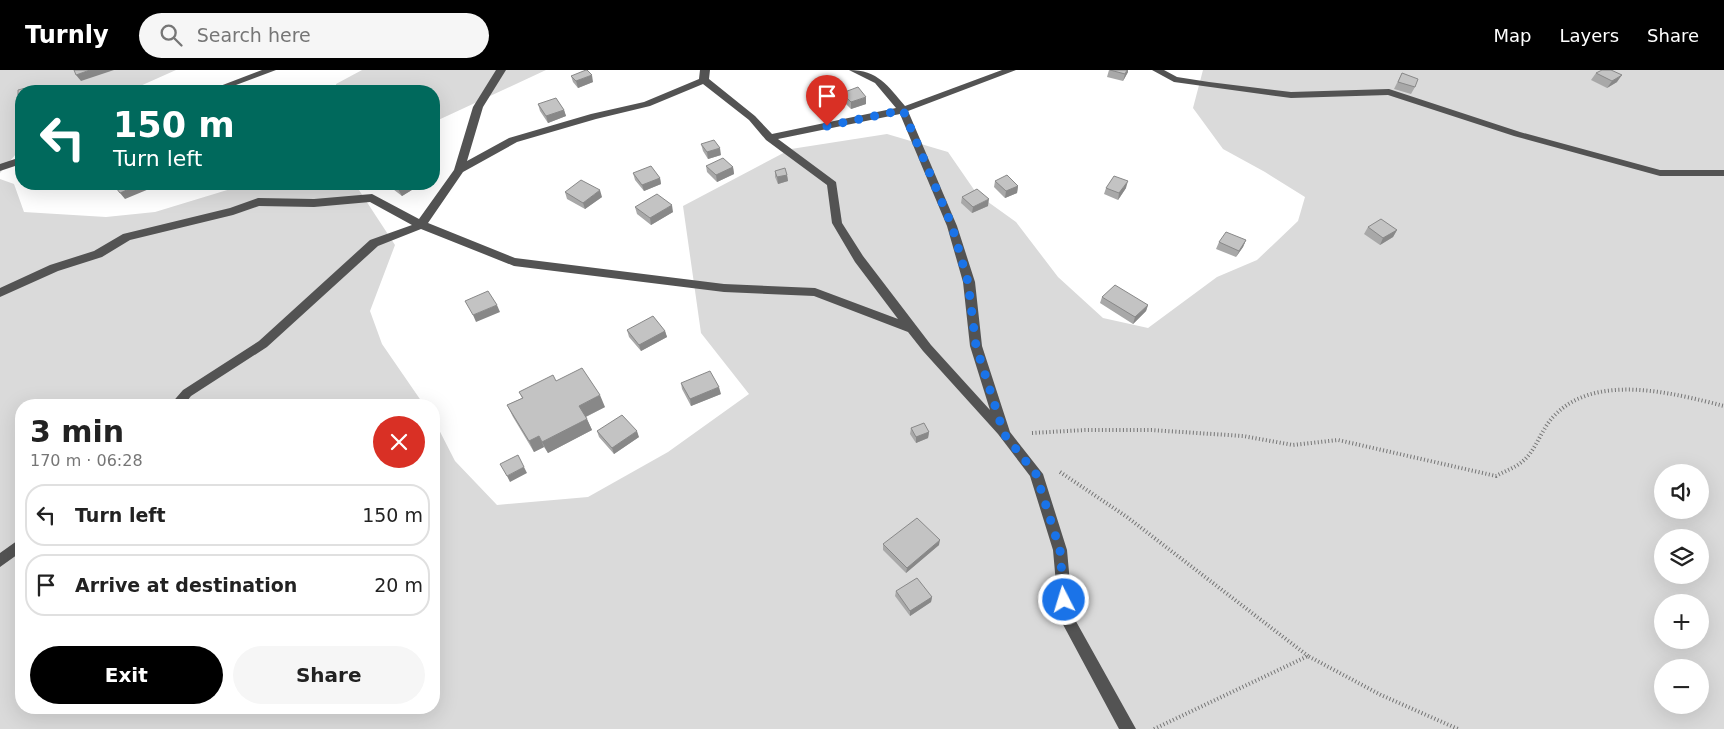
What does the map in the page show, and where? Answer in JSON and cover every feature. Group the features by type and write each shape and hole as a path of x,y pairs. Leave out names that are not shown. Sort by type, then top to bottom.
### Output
{"street":[{"path":"229,85 271,70"},
{"path":"182,399 187,393 263,344 374,243 421,225 459,170 478,107 502,70"},
{"path":"854,70 878,81 903,110 952,226 968,282 976,346 1004,434"},
{"path":"770,138 903,110 1011,70"},
{"path":"1157,70 1174,79 1291,95 1389,92 1518,134 1660,173 1724,173"},
{"path":"459,170 513,140 594,116 647,104 704,75 752,118 770,138 832,184 837,223 858,258 926,348 1004,434 1036,474 1060,550 1066,617 1128,729"},
{"path":"0,168 15,162"},
{"path":"0,293 54,268 98,254 127,237 232,211 258,202 314,203 372,198 421,225 514,262 724,288 814,292 912,329"},
{"path":"0,561 15,549"}],"path":[{"path":"1004,434 1085,430 1151,430 1243,436 1293,445 1338,440 1496,476 1525,459 1542,429 1562,408 1592,393 1618,390 1661,393 1724,406"},
{"path":"1053,467 1127,517 1308,656 1381,695 1458,729"},
{"path":"1154,729 1308,656"}],"shaded area":[{"path":"0,70 176,70 142,85 15,85 15,155 0,173"},
{"path":"362,70 546,70 440,119 440,85 336,84"},
{"path":"1203,70 1724,70 1724,729 0,729 0,179 14,184 24,212 106,217 155,212 227,190 359,190 395,245 370,311 382,344 420,399 15,399 15,714 440,714 440,432 455,461 497,505 588,497 668,452 749,394 701,333 683,206 791,149 887,134 948,152 977,194 1016,222 1058,277 1103,318 1148,328 1217,277 1257,260 1298,221 1305,197 1223,149 1193,108"}],"building":[{"path":"74,70 90,70 76,75"},
{"path":"587,70 592,75 576,81 571,76"},
{"path":"1110,70 1127,70 1125,74"},
{"path":"1602,70 1611,70 1622,75 1612,81 1596,73"},
{"path":"1402,73 1418,79 1415,87 1398,82"},
{"path":"858,87 866,97 851,102 842,93"},
{"path":"556,98 564,110 546,116 538,104"},
{"path":"714,140 720,148 707,152 701,144"},
{"path":"723,158 733,167 716,175 706,166"},
{"path":"651,166 660,178 642,185 633,173"},
{"path":"785,168 787,175 777,177 775,171"},
{"path":"1007,175 1018,186 1006,191 995,181"},
{"path":"1114,176 1128,181 1119,193 1106,188"},
{"path":"581,180 600,190 583,203 565,192"},
{"path":"977,189 989,199 973,207 962,197"},
{"path":"657,194 672,205 650,218 635,207"},
{"path":"1381,219 1397,230 1383,238 1368,227"},
{"path":"1226,232 1246,240 1239,251 1219,242"},
{"path":"1115,285 1148,305 1135,317 1102,297"},
{"path":"488,291 497,305 473,315 465,301"},
{"path":"653,316 665,331 639,345 627,330"},
{"path":"582,368 600,395 579,406 587,419 542,442 539,436 529,441 507,405 523,398 519,392 553,375 556,381"},
{"path":"710,371 719,387 690,399 681,383"},
{"path":"622,415 637,431 612,448 597,431"},
{"path":"924,423 929,432 916,437 911,428"},
{"path":"518,455 524,467 507,476 500,464"},
{"path":"917,518 940,540 907,568 883,544"},
{"path":"917,578 932,597 910,611 896,591"}],"route":[{"path":"827,126 903,110 952,226 968,282 976,346 1004,434 1036,474 1060,550 1064,600"}]}
